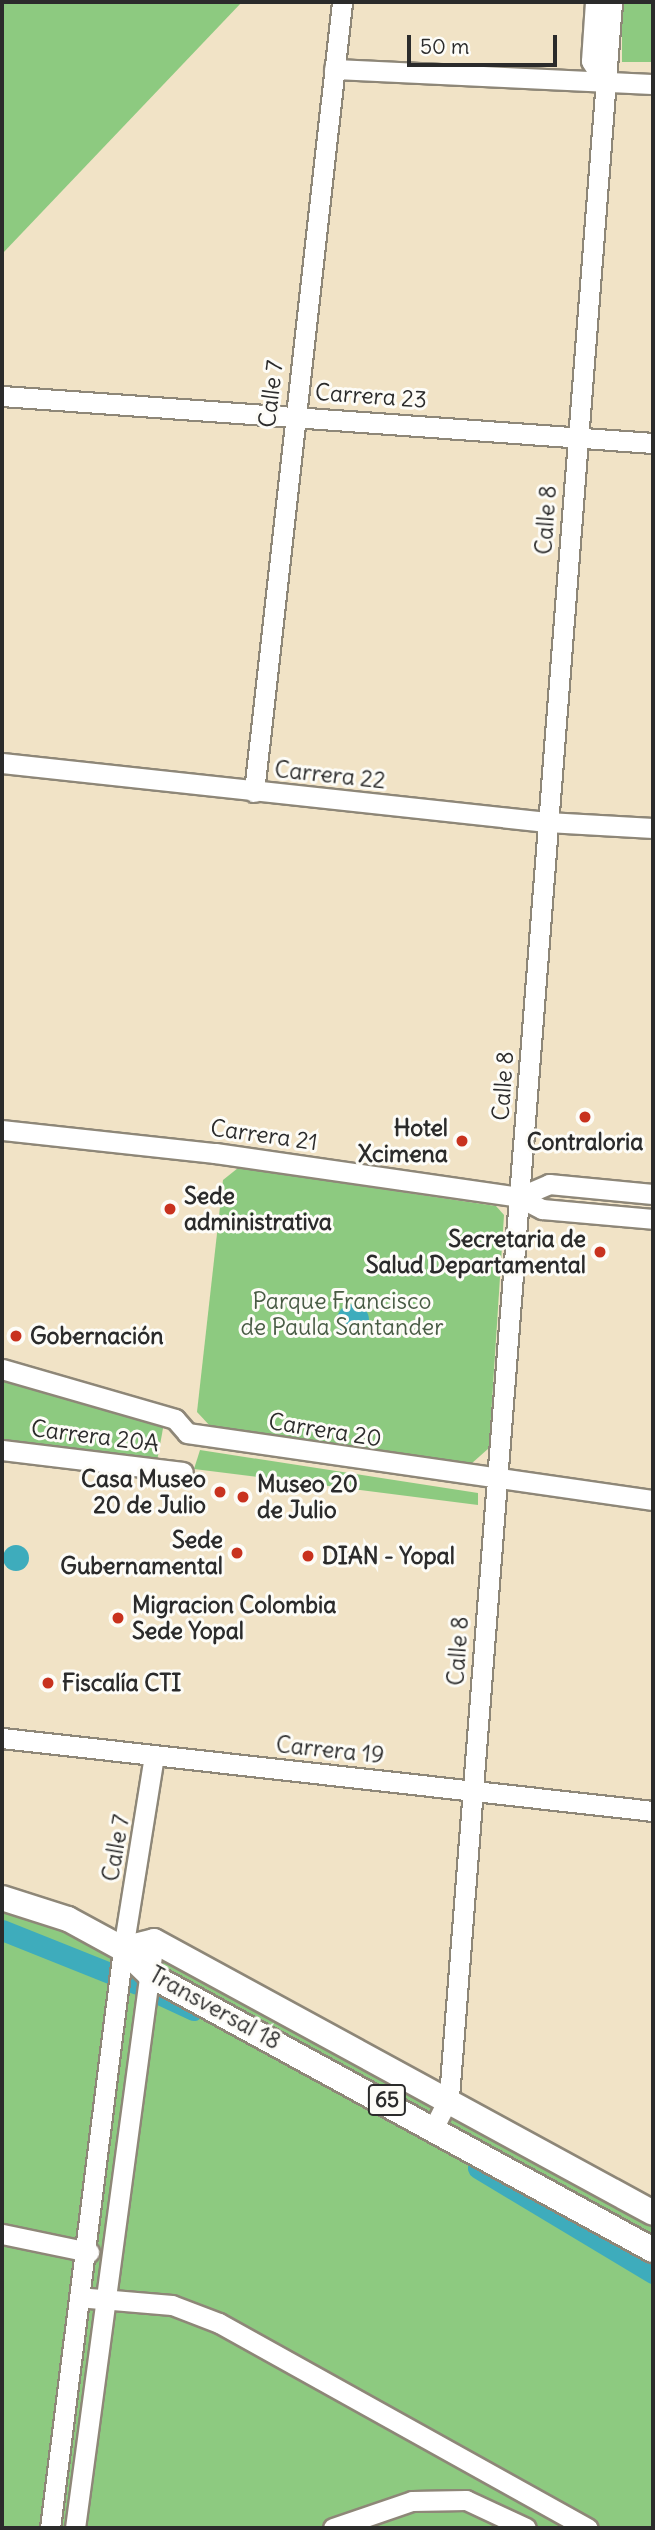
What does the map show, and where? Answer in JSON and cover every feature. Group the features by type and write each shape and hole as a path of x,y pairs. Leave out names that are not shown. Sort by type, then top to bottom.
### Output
{"main road":[{"name":"65","path":"2,1898 68,1919 123,1949"},
{"name":"Transversal 18","path":"123,1949 154,1941 449,2097 653,2213"},
{"name":"Transversal 18","path":"123,1949 150,1975 435,2125 653,2250"}],"street":[{"name":"Calle 7","path":"254,792 293,415 342,2"},
{"name":"Calle 8","path":"595,2 591,61 602,78"},
{"name":"Calle 8","path":"449,2097 577,436 602,78 612,2"},
{"path":"334,69 602,78 653,84"},
{"name":"Carrera 23","path":"2,396 653,443"},
{"name":"Carrera 22","path":"2,763 547,822 653,828"},
{"name":"Carrera 21","path":"2,1130 519,1197 541,1209 653,1219"},
{"name":"Carrera 21","path":"519,1197 549,1184 653,1194"},
{"name":"Carrera 20","path":"2,1369 176,1419 187,1433 496,1482 653,1500"},
{"name":"Carrera 20A","path":"2,1450 183,1472"},
{"name":"Carrera 19","path":"2,1738 653,1811"},
{"name":"Calle 7","path":"50,2528 77,2297 89,2252 123,1949 154,1756"},
{"path":"75,2528 101,2299 154,1941"},
{"path":"435,2125 449,2097"},
{"path":"2,2234 89,2252"},
{"path":"77,2297 172,2305 219,2323 588,2528"},
{"path":"334,2528 412,2501 466,2500 526,2528"}],"green space":[{"path":"2,2 242,2 2,254"},
{"path":"622,2 653,2 653,62 622,62"},
{"name":"Parque Francisco de Paula Santander","path":"238,1168 496,1206 504,1215 489,1448 471,1464 211,1427 197,1412 223,1180"},
{"path":"2,1375 164,1423 157,1461 2,1442"},
{"path":"200,1450 478,1493 478,1505 194,1469"},
{"path":"2,1886 158,1948 653,2219 653,2528 2,2528"}],"water":[{"path":"353,1304 364,1309 369,1320 364,1331 353,1336 342,1331 337,1320 342,1309"},
{"path":"16,1545 26,1548 29,1558 26,1568 16,1571 6,1568 3,1558 6,1548"}],"waterway":[{"path":"2,1930 137,1984"},
{"path":"159,1994 193,2010"},
{"path":"478,2168 653,2273"}],"place":[{"name":"Contraloria","path":"585,1117"},
{"name":"Hotel Xcimena","path":"462,1141"},
{"name":"Sede administrativa","path":"170,1209"},
{"name":"Secretaria de Salud Departamental","path":"600,1252"},
{"name":"Gobernación","path":"16,1336"},
{"name":"Casa Museo 20 de Julio","path":"220,1492"},
{"name":"Museo 20 de Julio","path":"243,1497"},
{"name":"Sede Gubernamental","path":"237,1553"},
{"name":"DIAN - Yopal","path":"308,1556"},
{"name":"Migracion Colombia Sede Yopal","path":"118,1618"},
{"name":"Fiscalía CTI","path":"48,1683"}]}
